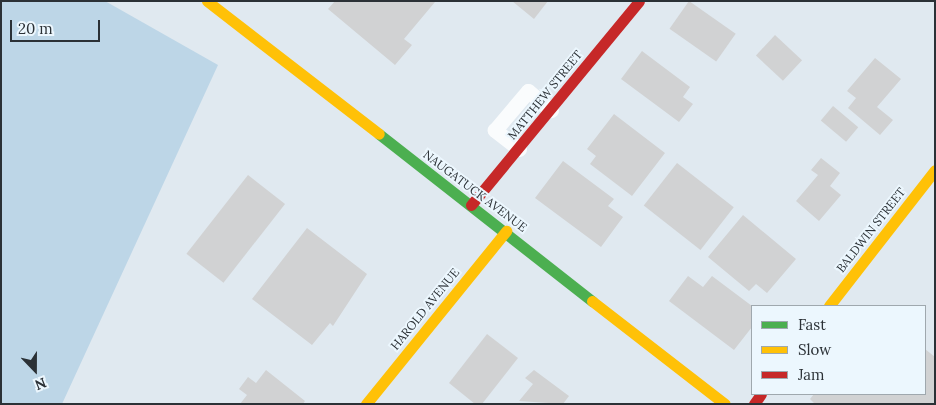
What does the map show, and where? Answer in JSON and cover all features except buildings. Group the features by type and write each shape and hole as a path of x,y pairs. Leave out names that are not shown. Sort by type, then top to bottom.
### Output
{"street":[{"name":"NAUGATUCK AVENUE","path":"207,1 506,231 725,404"},
{"name":"MATTHEW STREET","path":"471,205 639,1"},
{"name":"BALDWIN STREET","path":"830,305 935,170"},
{"name":"HAROLD AVENUE","path":"366,404 506,231"}],"lane":[{"path":"519,149 495,130 528,91 551,110"}],"shaded area":[{"path":"1,1 105,1 218,65 62,404 1,404"}],"traffic: fast":[{"path":"379,134 592,301"}],"traffic: slow":[{"path":"207,1 379,134"},
{"path":"830,305 935,170"},
{"path":"366,404 506,231"},
{"path":"592,301 725,404"}],"traffic: jam":[{"path":"471,205 639,1"},
{"path":"754,404 760,395"}]}
